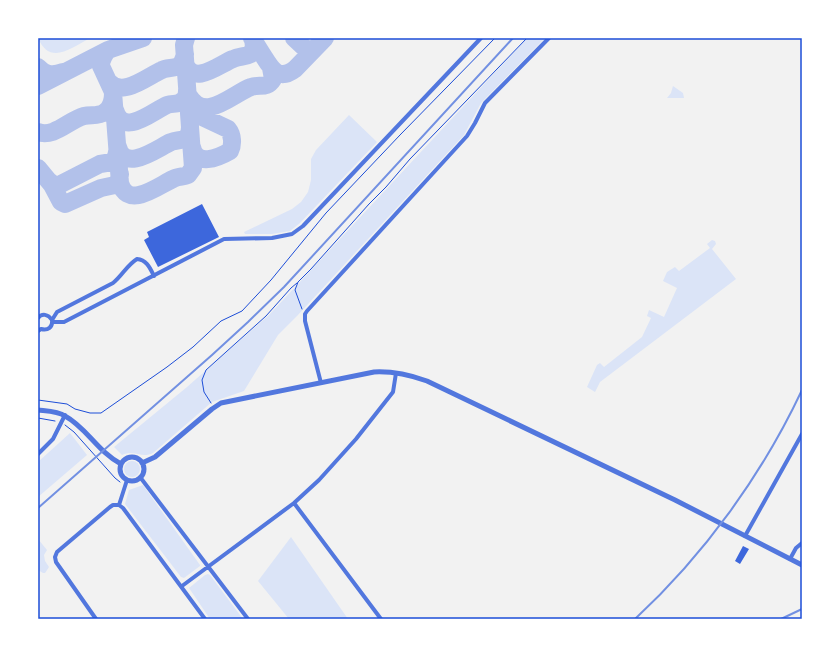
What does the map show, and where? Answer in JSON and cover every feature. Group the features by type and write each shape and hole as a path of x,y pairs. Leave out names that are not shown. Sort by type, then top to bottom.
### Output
{"street":[{"path":"38,318 46,315 50,317 52,321 64,322 224,239 272,238 292,234 303,226 480,38"},
{"path":"321,383 305,321 305,314 467,136 485,103 549,38"},
{"path":"39,329 48,329 51,326 57,312 113,283 129,265 137,259 150,266 154,276"},
{"path":"142,463 155,457 221,403 374,372 410,375 428,381 675,500 802,564"},
{"path":"182,586 294,503 319,480 356,439 393,392 396,373"},
{"path":"38,410 65,415 106,454 121,464"},
{"path":"38,454 53,439 65,415"},
{"path":"746,536 802,434"},
{"path":"119,505 126,482 121,473 121,464 127,458 131,457 139,460 142,463 143,470 140,477 126,482"},
{"path":"140,477 248,619"},
{"path":"294,503 381,619"},
{"path":"96,619 56,562 55,557 57,552 113,505 119,505 123,508 205,619"},
{"path":"790,559 796,548 802,543"}],"path":[{"path":"38,400 67,404 75,409 95,414 106,410 168,367 193,347 221,321 242,311 266,285 326,213 400,135 496,38"},
{"path":"212,409 210,401 204,392 202,380 206,370 266,316 291,288 312,269 410,159 527,38"},
{"path":"298,282 296,290 301,307 305,314"},
{"path":"38,418 54,421"},
{"path":"62,423 74,432 115,478 126,482"}],"shaded area":[{"path":"38,38 90,38 68,50 55,53 49,51 43,46"},
{"path":"527,38 545,38 481,103 464,135 278,335 244,391 212,402 153,453 149,455 127,453 122,455 114,447 187,387 270,314"},
{"path":"673,86 683,93 684,98 667,98 671,93"},
{"path":"349,115 377,142 300,223 290,231 272,234 245,234 244,232 292,209 301,202 308,192 311,180 311,159 316,150"},
{"path":"712,240 715,241 716,244 712,249 736,279 600,382 595,392 587,387 597,365 600,363 604,367 642,337 651,318 647,316 649,310 664,317 677,288 663,281 667,272 675,267 679,271 710,248 707,244"},
{"path":"70,433 87,455 38,497 38,462"},
{"path":"132,461 139,466 140,469 135,476 132,477 125,472 124,469 129,462"},
{"path":"143,485 200,565 184,578 181,577 125,504 129,490"},
{"path":"291,537 348,619 289,619 258,581"},
{"path":"38,539 47,550 44,555 45,561 49,567 45,573 38,570"},
{"path":"208,574 243,619 210,619 189,588"}],"building":[{"path":"202,204 219,237 158,267 144,240 149,237 147,232"},
{"path":"743,546 749,549 740,564 735,561"}],"taxiway":[{"path":"38,86 108,50 143,38"},
{"path":"108,50 103,57 101,66 113,92 120,183 124,191 130,195 144,194 175,178 188,175 193,168 184,45 186,38"},
{"path":"252,38 273,70 280,74 285,74 295,69 325,38"},
{"path":"185,63 189,70 194,73 200,74 207,72 235,58 251,54 254,47 253,38"},
{"path":"294,38 310,53"},
{"path":"109,82 114,86 121,88 128,87 164,69 173,68 180,65 185,54"},
{"path":"38,67 49,74 63,72"},
{"path":"189,96 195,104 203,107 211,107 251,87 268,84 273,79 271,68"},
{"path":"115,110 119,118 125,122 139,120 167,105 180,102 185,98 187,90"},
{"path":"38,132 50,133 78,118 102,114 110,106 113,93"},
{"path":"188,102 190,109 194,113 228,129 232,140 230,151 214,158 203,159 198,157 194,153 192,147"},
{"path":"118,147 122,155 127,158 134,159 142,157 171,142 186,138 190,127"},
{"path":"49,181 54,185 59,185 100,164 112,162 116,157 118,147"},
{"path":"38,168 52,185 61,202 65,204 101,188 115,185 119,180 120,174"}],"railway":[{"path":"38,508 212,355 284,287 513,38"},
{"path":"635,619 685,568 708,541 750,483 769,453 802,390"},
{"path":"781,619 802,609"}]}
